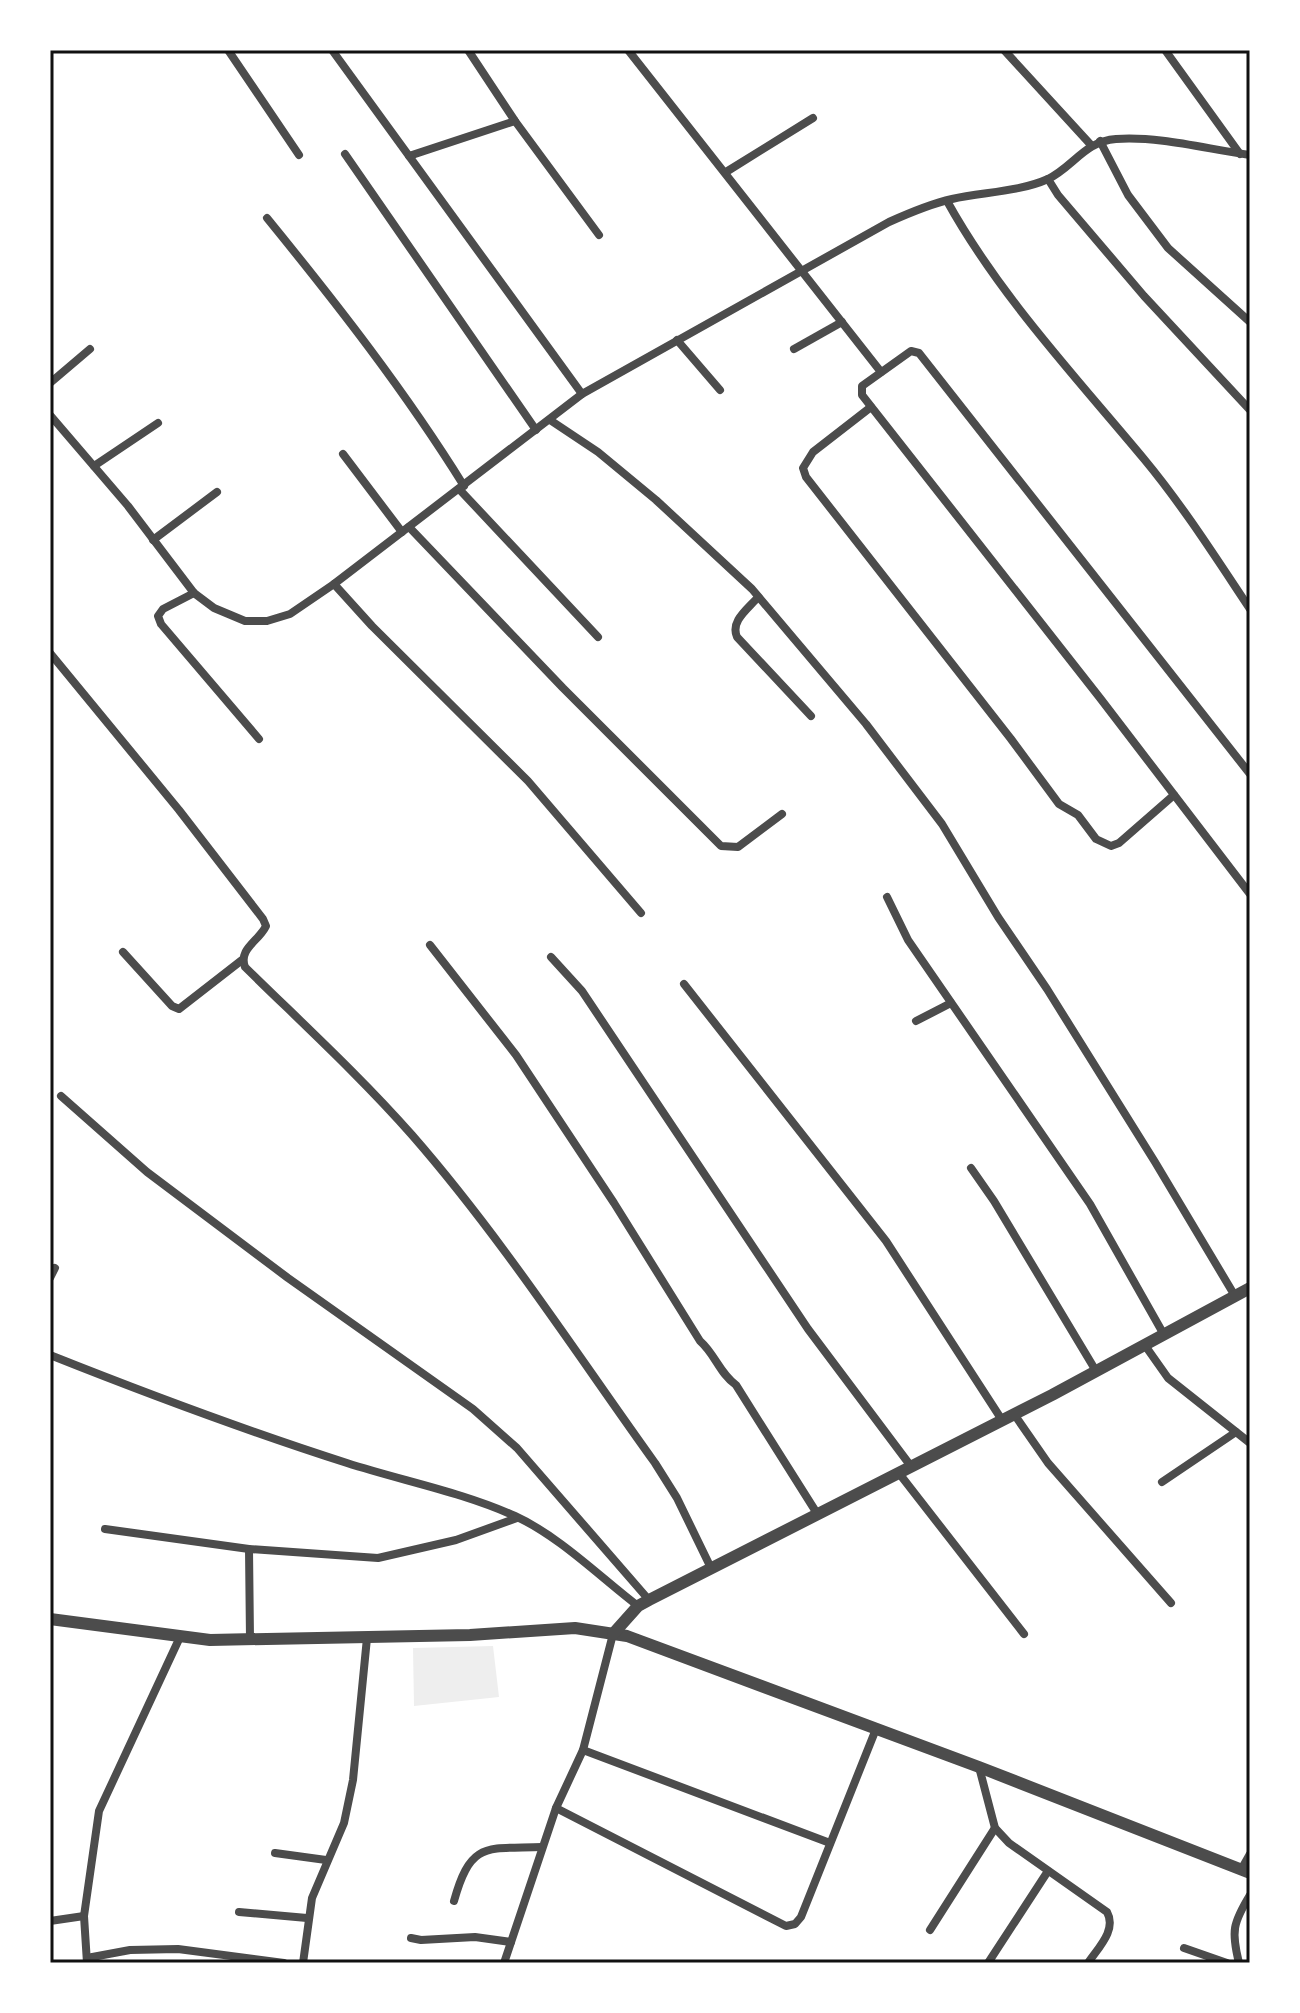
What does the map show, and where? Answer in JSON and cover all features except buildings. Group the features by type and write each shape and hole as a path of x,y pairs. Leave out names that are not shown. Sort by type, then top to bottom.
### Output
{"street":[{"path":"228,50 299,155"},
{"path":"332,50 582,394"},
{"path":"468,50 515,121 599,235"},
{"path":"628,50 881,372"},
{"path":"1004,50 1096,143 1128,195 1168,248 1250,322"},
{"path":"1165,50 1245,154"},
{"path":"726,172 813,118"},
{"path":"409,156 515,121"},
{"path":"50,415 194,593 214,608 245,621 267,621 290,614 334,584 582,394 889,222 947,201 988,195 1048,179 1096,143 1144,139 1245,154"},
{"path":"345,154 536,430"},
{"path":"1048,179 1058,195 1144,296 1250,410"},
{"path":"947,201 1010,294 1087,394 1144,458 1188,515 1250,609"},
{"path":"267,218 334,299 409,401 462,487 598,637"},
{"path":"794,349 842,322"},
{"path":"677,340 720,390"},
{"path":"50,383 90,349"},
{"path":"1250,774 919,353 911,351 860,391 1250,894"},
{"path":"871,407 813,452 803,468 806,477 1059,804 1078,815 1096,839 1111,846 1119,843 1174,795"},
{"path":"550,420 598,452 656,500 758,597 866,724 942,824 998,917 1147,1148 1235,1296"},
{"path":"94,466 158,423"},
{"path":"343,454 406,530 721,846 738,847 782,814"},
{"path":"153,540 217,492"},
{"path":"334,584 528,781 641,913"},
{"path":"194,593 163,609 158,616 161,624 259,739"},
{"path":"758,597 736,623 734,630 737,637 811,716"},
{"path":"50,653 179,810 266,926 244,953 242,960 179,1009 172,1006 123,952"},
{"path":"887,897 908,940 1090,1204 1163,1333"},
{"path":"430,945 516,1055 700,1341 708,1348 727,1379 736,1385 818,1515"},
{"path":"551,957 582,991 808,1329 910,1465"},
{"path":"242,960 245,967 370,1090 461,1193 655,1463 677,1498 711,1568"},
{"path":"684,984 886,1241 1008,1417 1171,1603"},
{"path":"916,1021 951,1003"},
{"path":"61,1096 159,1181 300,1287 473,1409 517,1448 644,1603"},
{"path":"971,1168 1096,1371"},
{"path":"50,1278 55,1268"},
{"path":"504,1963 556,1808 583,1750 613,1634 644,1603 1008,1417 1250,1288"},
{"path":"1144,1344 1168,1378 1250,1443"},
{"path":"50,1355 168,1402 517,1517 644,1603"},
{"path":"1162,1482 1236,1432"},
{"path":"898,1472 1024,1634"},
{"path":"105,1529 249,1549 378,1558 456,1540 517,1517"},
{"path":"249,1549 250,1639"},
{"path":"50,1619 210,1640 470,1635 575,1628 639,1639 1246,1872 1250,1854"},
{"path":"180,1637 99,1811 84,1916 87,1961 130,1950 178,1949 284,1963"},
{"path":"303,1963 307,1918 326,1860 344,1823 353,1780 367,1638"},
{"path":"556,1808 786,1926 795,1924 801,1917 876,1729"},
{"path":"583,1750 830,1843"},
{"path":"979,1767 995,1828 1009,1843 1107,1912 1112,1921 1110,1929 1088,1963"},
{"path":"930,1930 995,1828"},
{"path":"454,1901 460,1877 469,1860 478,1853 488,1849 542,1847"},
{"path":"275,1853 326,1860"},
{"path":"988,1963 1048,1871"},
{"path":"1239,1963 1234,1925 1250,1895"},
{"path":"239,1912 307,1918"},
{"path":"50,1921 84,1916"},
{"path":"411,1938 475,1937 511,1942"},
{"path":"1184,1948 1227,1963"}],"shaded area":[{"path":"493,1646 499,1697 414,1706 413,1648"}]}
